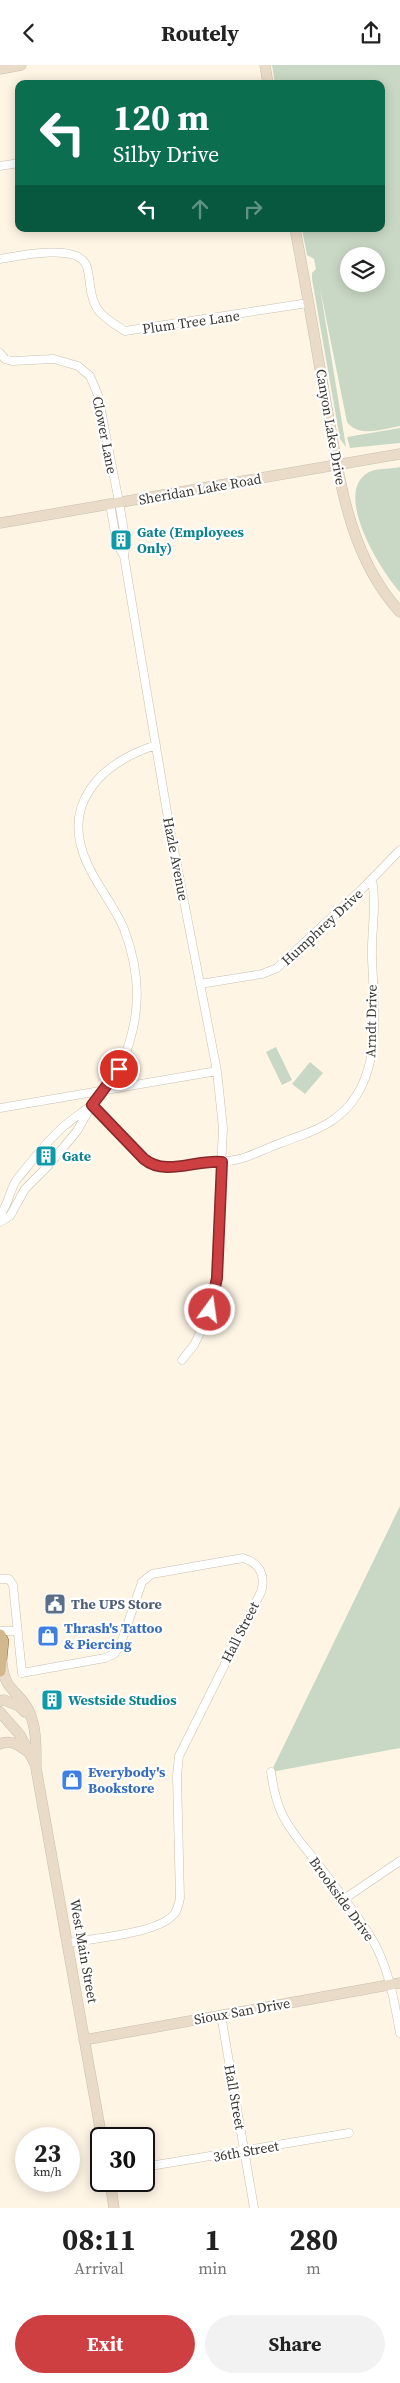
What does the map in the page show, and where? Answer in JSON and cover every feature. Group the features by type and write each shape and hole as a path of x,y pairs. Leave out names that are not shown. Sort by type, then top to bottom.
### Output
{"main road":[{"name":"West Main Street","path":"0,1635 3,1641 2,1656"},
{"path":"0,1671 2,1656"}],"street":[{"path":"0,69 21,65"},
{"path":"265,65 267,80"},
{"path":"0,166 15,164"},
{"name":"Canyon Lake Drive","path":"296,232 337,465 348,516 362,553 380,586 400,612"},
{"name":"Plum Tree Lane","path":"0,259 46,252 78,257 86,264 91,296 97,310 125,331 308,303"},
{"name":"Clower Lane","path":"0,353 4,359 12,361 54,359 78,366 90,376 98,395 115,503"},
{"name":"Sheridan Lake Road","path":"0,523 400,454"},
{"name":"Hazle Avenue","path":"115,503 118,544 124,556 156,745 223,1111 217,1278 214,1297 198,1337 182,1360"},
{"path":"0,1222 10,1216 25,1189 47,1167 77,1131 92,1105 119,1069 129,1044 137,1004 137,979 133,954 123,927 91,871 83,852 79,832 80,811 90,787 105,773 124,760 156,745"},
{"name":"Humphrey Drive","path":"200,984 262,974 277,968 372,879 400,850"},
{"name":"Arndt Drive","path":"92,1105 151,1164 164,1167 241,1160 325,1126 346,1111 363,1084 372,1057 372,947 375,909 372,879"},
{"path":"0,1108 217,1071"},
{"path":"0,1215 16,1180 63,1127 92,1105"},
{"name":"Hall Street","path":"0,1579 12,1581 22,1673 105,1658 118,1650 139,1588 148,1577 159,1573 243,1559 258,1567 263,1578 261,1593 179,1756 177,1776 180,1898 175,1913 162,1923 148,1928 68,1943"},
{"path":"0,1631 16,1631"},
{"name":"West Main Street","path":"2,1656 3,1672 7,1685 26,1707 32,1720 36,1768 100,2127"},
{"path":"0,1701 4,1700 19,1706 32,1720"},
{"name":"West Main Street","path":"0,1712 20,1735 36,1768"},
{"path":"0,1743 5,1741 14,1743 31,1755"},
{"name":"Brookside Drive","path":"271,1772 274,1791 282,1815 290,1829 372,1939 396,1984 400,2033"},
{"path":"344,1899 400,1861"},
{"name":"Sioux San Drive","path":"84,2039 396,1984"},
{"name":"Hall Street","path":"221,2015 254,2208"},
{"name":"36th Street","path":"155,2165 349,2133"},
{"path":"112,2192 114,2208"}],"green space":[{"path":"272,65 400,65 400,426 364,431 352,427 347,422 320,288 346,447 340,439 312,279 312,273 316,269 314,259 307,255 303,232 385,232 385,80 274,80"},
{"path":"400,428 400,443 350,448 347,437"},
{"path":"400,467 400,592 372,551 357,514 355,497 359,482 369,472"},
{"path":"276,1047 292,1080 282,1085 266,1052"},
{"path":"310,1062 323,1073 305,1094 292,1084"},
{"path":"400,1506 400,1748 271,1772"}],"place":[{"name":"Gate (Employees Only)","path":"121,540"},
{"name":"Gate","path":"46,1156"},
{"name":"The UPS Store","path":"55,1604"},
{"name":"Thrash's Tattoo & Piercing","path":"48,1636"},
{"name":"Westside Studios","path":"52,1700"},
{"name":"Everybody's Bookstore","path":"72,1780"}],"route":[{"path":"119,1069 92,1105 144,1159 156,1167 210,1161 222,1162 217,1278 210,1310"}]}
